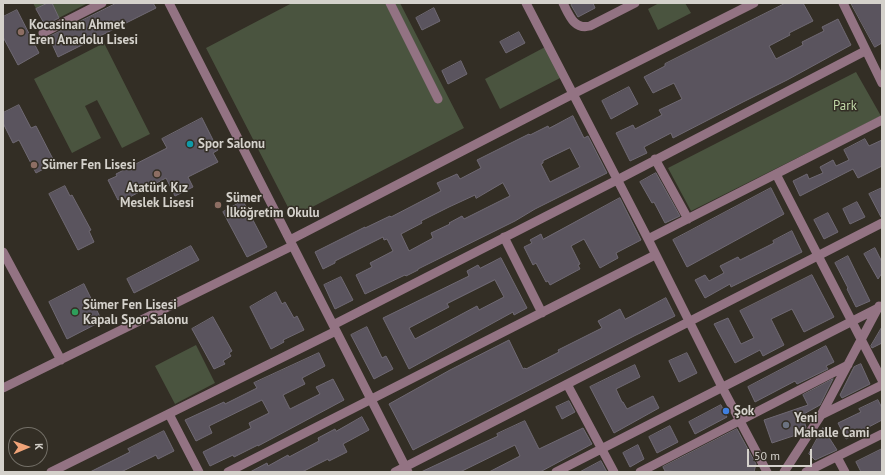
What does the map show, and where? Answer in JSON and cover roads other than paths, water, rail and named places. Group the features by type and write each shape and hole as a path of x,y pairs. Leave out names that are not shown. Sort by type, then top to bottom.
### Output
{"street":[{"path":"43,33 102,3"},
{"path":"168,3 406,469"},
{"path":"390,3 438,99"},
{"path":"526,3 767,472"},
{"path":"563,3 576,25 583,27 590,26 635,3"},
{"path":"3,388 291,243 573,94 754,3"},
{"path":"843,3 882,84"},
{"path":"51,472 169,414 504,237 865,51"},
{"path":"648,239 882,120"},
{"path":"655,159 688,219"},
{"path":"776,174 882,380"},
{"path":"395,472 406,469 567,384 882,223"},
{"path":"504,237 542,313"},
{"path":"3,252 61,360"},
{"path":"228,472 655,255"},
{"path":"556,472 881,305"},
{"path":"784,472 821,415 881,305"},
{"path":"640,472 848,365"},
{"path":"567,384 614,472"},
{"path":"821,415 882,386"},
{"path":"169,414 199,472"},
{"path":"806,472 882,434"},
{"path":"838,457 845,472"}],"place":[{"name":"Kocasinan Ahmet Eren Anadolu Lisesi","path":"21,32"},
{"name":"Spor Salonu","path":"190,144"},
{"name":"Sümer Fen Lisesi","path":"34,165"},
{"name":"Atatürk Kız Meslek Lisesi","path":"157,174"},
{"name":"Sümer İlköğretim Okulu","path":"218,205"},
{"name":"Sümer Fen Lisesi Kapalı Spor Salonu","path":"75,312"},
{"name":"Şok","path":"726,411"},
{"name":"Yeni Mahalle Cami","path":"786,425"}],"park label":[{"name":"Park","path":"845,106"}]}
